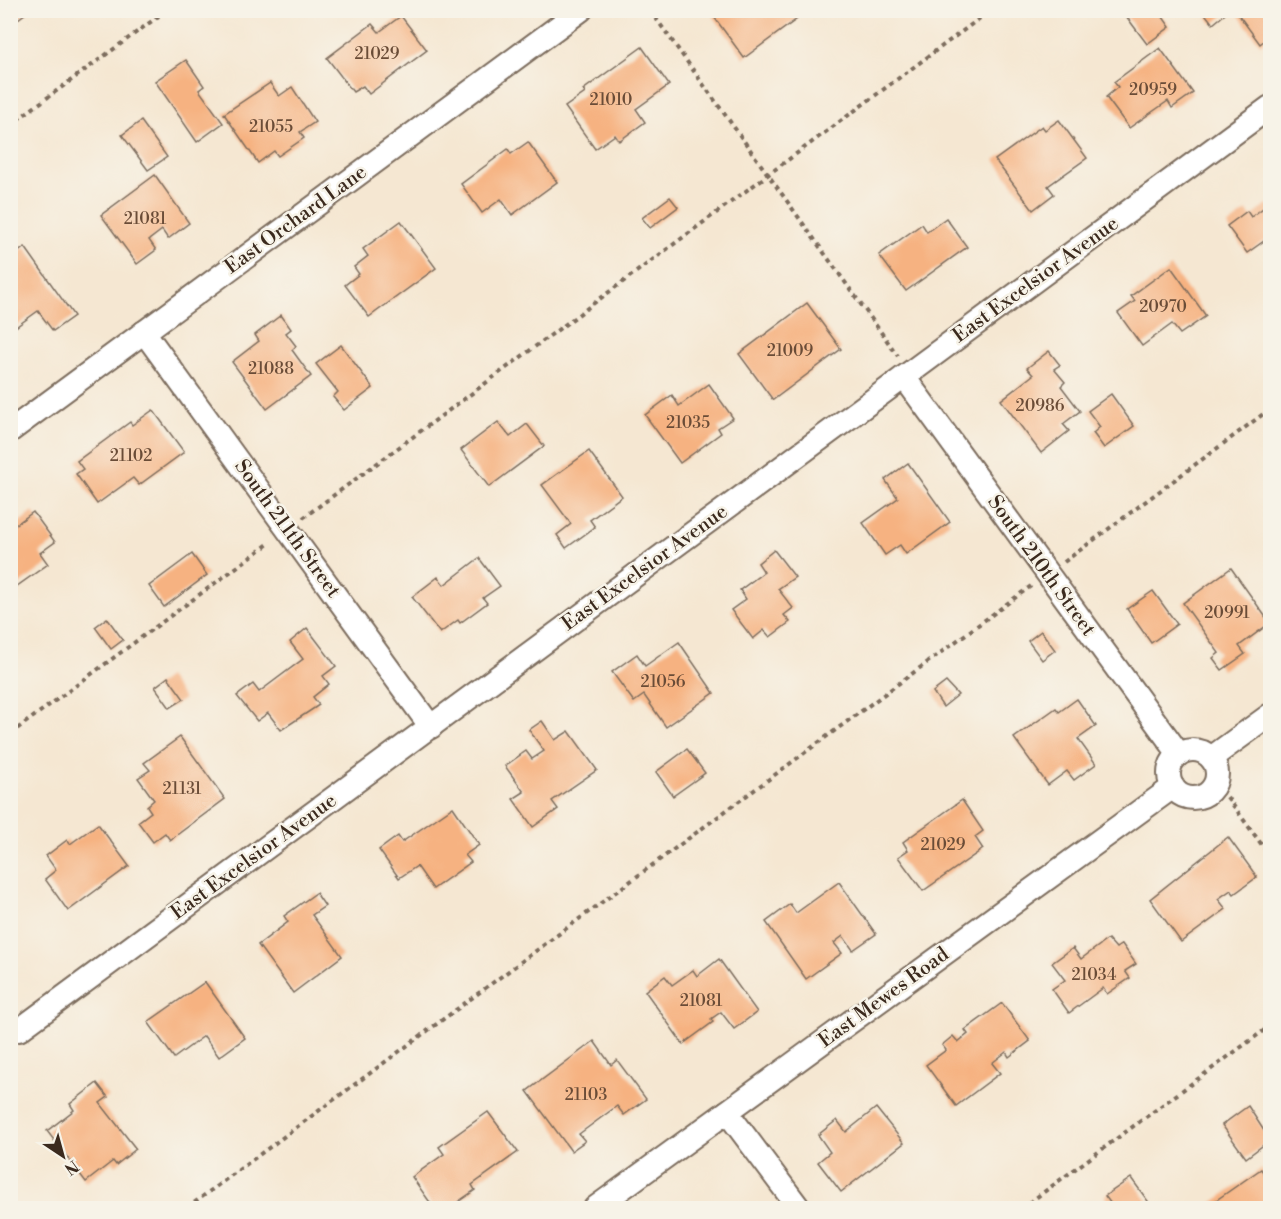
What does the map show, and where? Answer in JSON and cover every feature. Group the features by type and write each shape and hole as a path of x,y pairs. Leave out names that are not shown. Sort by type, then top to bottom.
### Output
{"street":[{"name":"East Orchard Lane","path":"10,430 581,10"},
{"name":"East Excelsior Avenue","path":"19,1029 1270,107"},
{"name":"South 211th Street","path":"144,332 431,727"},
{"name":"South 210th Street","path":"904,377 1179,754"},
{"path":"1211,758 1270,715"},
{"path":"1192,750 1211,758 1215,765 1216,780 1207,793 1200,797 1185,797 1173,787 1169,770 1179,754 1192,750"},
{"name":"East Mewes Road","path":"596,1209 1173,787"},
{"path":"727,1112 799,1209"}],"path":[{"path":"10,125 167,10"},
{"path":"650,10 897,354 904,377"},
{"path":"10,734 991,10"},
{"path":"187,1209 1270,410"},
{"path":"1227,797 1270,856"},
{"path":"1022,1209 1270,1026"}],"building":[{"path":"10,10 30,10 10,25"},
{"path":"709,10 791,10 797,19 744,58"},
{"path":"1133,10 1158,10 1170,27 1147,44 1126,16"},
{"path":"1202,10 1223,10 1225,14 1213,24"},
{"path":"1235,10 1270,10 1270,36 1260,44"},
{"path":"401,16 427,50 369,94 363,86 353,92 327,58 372,24 379,32"},
{"path":"642,47 669,85 636,109 645,122 619,141 615,135 595,149 565,107 585,93 583,90"},
{"path":"1160,48 1193,93 1172,108 1168,101 1129,128 1106,97 1118,87 1114,82"},
{"path":"186,60 204,86 199,90 223,123 197,142 155,81"},
{"path":"270,83 279,96 292,87 315,122 300,132 304,138 278,156 274,151 258,163 224,114"},
{"path":"1059,120 1087,158 1048,186 1054,194 1033,210 995,160 1042,126 1045,130"},
{"path":"141,121 167,157 148,170 122,135"},
{"path":"528,142 557,182 512,215 501,199 482,213 461,184 508,149 511,154"},
{"path":"155,175 189,223 168,239 162,230 149,240 156,250 137,264 101,215"},
{"path":"670,197 678,207 650,228 642,218"},
{"path":"1270,203 1270,250 1264,241 1247,253 1227,226 1247,211 1251,217"},
{"path":"946,218 967,247 906,291 879,255 922,224 927,232"},
{"path":"401,221 436,268 369,317 345,285 359,274 354,267 368,256 363,249"},
{"path":"25,247 74,316 53,331 38,311 10,331 10,258"},
{"path":"1171,267 1206,316 1180,334 1172,324 1142,346 1118,313 1135,301 1131,296"},
{"path":"807,303 841,349 773,400 739,354"},
{"path":"281,315 291,329 286,333 296,346 292,350 311,376 267,409 232,362 259,341 255,335"},
{"path":"341,345 373,388 344,410 333,397 338,392 316,364"},
{"path":"1049,351 1060,365 1054,369 1065,382 1061,386 1080,411 1063,424 1069,431 1041,453 1001,400 1033,375 1027,368"},
{"path":"709,384 733,418 718,428 721,433 680,463 645,415 672,395 679,406"},
{"path":"1111,394 1134,426 1104,448 1093,433 1100,427 1088,411"},
{"path":"153,410 184,452 139,485 133,478 97,504 76,474 83,469 77,461 130,422 132,425"},
{"path":"498,422 510,437 527,424 544,446 489,487 461,450"},
{"path":"589,451 622,496 590,520 595,527 566,548 557,535 571,524 542,485"},
{"path":"908,463 950,522 906,554 900,545 885,555 863,523 898,498 885,480"},
{"path":"33,512 55,542 40,553 48,564 10,591 10,529"},
{"path":"774,550 795,577 778,589 793,608 784,615 790,622 770,637 764,630 753,639 731,610 746,599 740,590 764,572 758,563"},
{"path":"192,554 207,575 164,607 149,586"},
{"path":"479,558 500,586 483,598 487,603 460,623 458,620 440,633 412,597 438,577 444,585"},
{"path":"1231,568 1270,623 1239,646 1245,654 1222,670 1213,658 1219,653 1183,603"},
{"path":"1153,591 1177,624 1151,643 1127,609"},
{"path":"107,618 123,640 111,649 95,627"},
{"path":"307,628 336,666 323,676 329,684 313,697 319,705 281,730 268,713 257,721 237,696 253,684 259,692 303,659 290,642"},
{"path":"1041,631 1055,650 1042,660 1028,641"},
{"path":"679,642 714,693 666,727 644,695 634,702 612,672 637,654 645,666"},
{"path":"168,677 184,699 170,708 155,687"},
{"path":"946,682 958,695 943,707 933,692"},
{"path":"1077,699 1096,726 1078,739 1096,764 1074,780 1067,771 1048,785 1014,738 1056,708 1059,712"},
{"path":"542,721 555,740 569,731 597,770 552,801 558,809 533,827 513,799 524,792 505,766 526,751 532,759 544,751 529,730"},
{"path":"180,737 225,799 170,840 165,833 153,842 138,822 151,812 147,806 154,800 138,778 150,770 144,763"},
{"path":"687,749 705,773 673,796 656,772"},
{"path":"962,800 983,831 975,837 983,849 923,891 898,857 908,850 903,842"},
{"path":"453,807 479,845 465,855 471,862 433,889 417,866 399,878 379,850 398,836 402,842"},
{"path":"98,824 129,866 68,911 45,879 56,870 46,856 67,840 70,844"},
{"path":"1228,837 1257,877 1234,894 1231,890 1218,899 1226,909 1181,942 1150,899"},
{"path":"839,882 876,934 853,950 843,936 834,943 842,953 806,979 766,922 790,904 796,913"},
{"path":"316,893 325,906 312,915 342,956 293,993 258,945 288,922 284,916"},
{"path":"1108,939 1116,948 1122,944 1136,964 1125,971 1130,978 1107,994 1103,988 1069,1013 1052,989 1065,980 1052,963 1073,948 1081,959"},
{"path":"719,959 757,1012 734,1029 721,1012 711,1019 713,1022 683,1044 645,991 665,976 672,985 693,970 697,976"},
{"path":"205,982 245,1038 219,1057 204,1036 174,1058 148,1022"},
{"path":"1002,1003 1030,1041 1009,1057 1006,1052 992,1063 1000,1073 956,1106 926,1065 946,1050 942,1045 953,1036 958,1042 968,1034 965,1030"},
{"path":"594,1041 611,1065 617,1060 646,1099 624,1115 617,1106 579,1134 585,1141 571,1151 527,1091"},
{"path":"97,1083 108,1097 100,1103 136,1149 116,1165 113,1161 86,1182 47,1131 74,1110 70,1104"},
{"path":"1248,1106 1270,1140 1246,1158 1222,1125"},
{"path":"876,1108 904,1143 841,1192 818,1162 830,1152 818,1135 837,1120 846,1132"},
{"path":"488,1112 518,1152 472,1185 475,1190 449,1208 434,1208 412,1177 444,1154 439,1147"},
{"path":"1261,1169 1270,1182 1270,1208 1205,1208"},
{"path":"1131,1178 1153,1208 1114,1208 1105,1196"}]}
